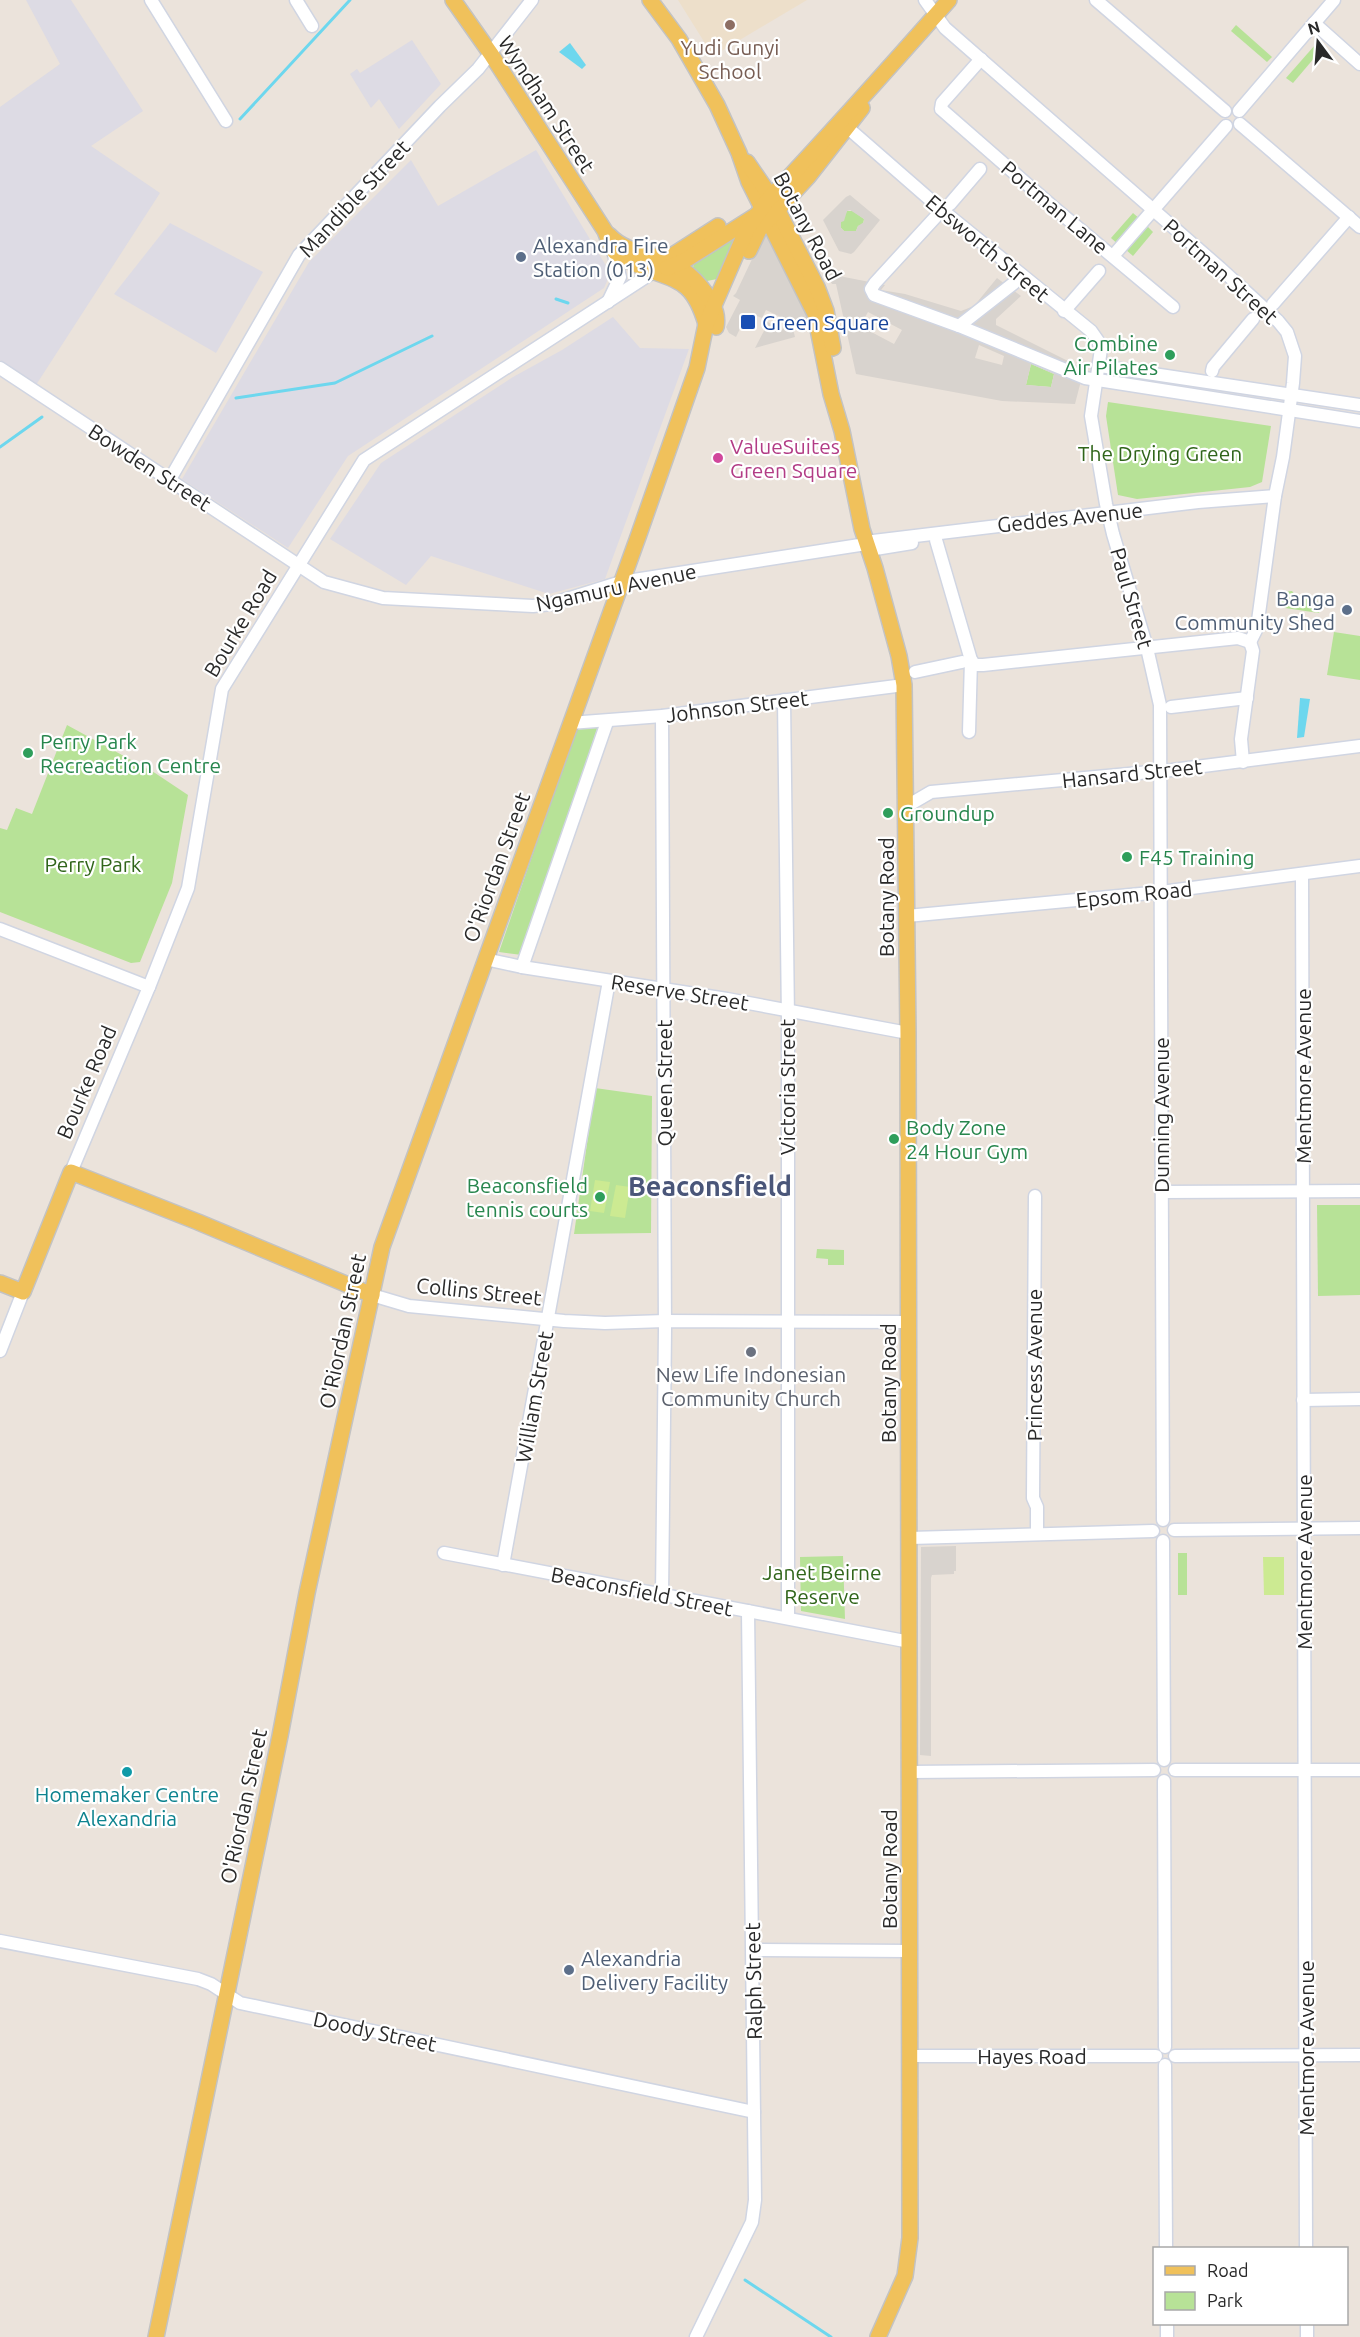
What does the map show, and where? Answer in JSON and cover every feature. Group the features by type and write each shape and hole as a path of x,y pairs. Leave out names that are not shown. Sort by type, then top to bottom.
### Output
{"main road":[{"name":"Wyndham Street","path":"453,0 491,54 605,231 612,246 620,256 665,266 674,278 688,289 711,326"},
{"name":"Botany Road","path":"650,0 679,39 717,105 765,210 817,287 826,311 841,396 842,431 854,498 899,656 904,685 907,806 910,1538 908,2256 900,2289 878,2337"},
{"path":"713,306 765,210 789,177 855,103 892,66 949,0"},
{"path":"765,210 848,128 892,66"},
{"path":"740,153 768,177 780,180 789,177"},
{"name":"Bourke Road","path":"665,266 765,210"},
{"name":"O'Riordan Street","path":"156,2337 307,1593 384,1239 711,326 754,239 765,210"},
{"name":"Wyndham Street","path":"605,231 626,247 697,282 713,306"},
{"name":"O'Riordan Street","path":"711,326 717,317 713,306"},
{"name":"Bourke Road","path":"23,1292 71,1172"},
{"name":"Collins Street","path":"71,1172 372,1295"},
{"path":"0,1283 23,1292"}],"street":[{"path":"151,0 226,121"},
{"path":"296,0 312,26"},
{"name":"Mandible Street","path":"169,481 299,255 491,54 532,0"},
{"name":"Portman Street","path":"925,0 945,28 1254,299 1287,332 1295,356 1292,394 1274,499 1257,628 1250,642 1253,649 1241,739 1243,762"},
{"path":"1096,0 1225,111"},
{"path":"1239,111 1334,0"},
{"path":"1314,23 1360,64"},
{"name":"Portman Lane","path":"981,59 940,106 945,113 1173,307"},
{"path":"1230,108 1239,111 1242,116 1240,124 1232,128 1226,126 1222,119 1225,111 1230,108"},
{"path":"1240,124 1360,226"},
{"path":"1113,256 1226,126"},
{"name":"Ebsworth Street","path":"848,128 942,210 1091,331 1101,349 1097,381"},
{"path":"980,168 950,204 875,283 871,289 876,296 959,326 1085,378 1360,421"},
{"path":"1273,304 1349,218"},
{"path":"607,303 620,277 612,246"},
{"name":"Bourke Road","path":"71,1172 188,888 222,689 364,460 665,266"},
{"path":"1064,311 1100,271"},
{"path":"959,326 1014,283"},
{"path":"1212,371 1253,319"},
{"path":"1100,366 1360,405"},
{"name":"Bowden Street","path":"0,368 300,566"},
{"name":"Paul Street","path":"1097,381 1092,403 1092,417 1108,517 1147,648 1159,699 1166,708"},
{"name":"Geddes Avenue","path":"867,545 1274,499"},
{"name":"Geddes Avenue","path":"867,545 936,540 1108,517"},
{"path":"936,540 966,661 969,732"},
{"name":"Ngamuru Avenue","path":"300,566 324,582 383,598 533,606 551,604 621,582 867,545"},
{"path":"915,672 966,661 980,665 1238,638 1250,642"},
{"name":"Johnson Street","path":"570,723 607,722 662,716 904,685"},
{"path":"1166,708 1247,698"},
{"name":"Victoria Street","path":"784,700 788,1011 788,1618"},
{"name":"Dunning Avenue","path":"1163,1520 1160,771 1166,708"},
{"name":"Queen Street","path":"662,716 664,989 662,1594"},
{"path":"522,967 607,722"},
{"name":"Hansard Street","path":"907,806 931,792 1160,771 1360,746"},
{"name":"Epsom Road","path":"907,916 1161,892 1302,875 1359,864"},
{"name":"Mentmore Avenue","path":"1302,875 1306,2247"},
{"path":"0,928 149,987"},
{"name":"Reserve Street","path":"485,959 908,1033"},
{"name":"William Street","path":"503,1564 609,981"},
{"path":"1162,1192 1360,1191"},
{"name":"Princess Avenue","path":"1035,1196 1034,1497 1037,1507 1037,1534"},
{"name":"Bourke Road","path":"0,1351 23,1292"},
{"name":"Collins Street","path":"372,1295 409,1306 548,1320 605,1323 664,1321 909,1322"},
{"path":"1303,1400 1360,1400"},
{"path":"1163,1520 1172,1524 1174,1530 1171,1538 1163,1541 1157,1539 1153,1531 1156,1523 1163,1520"},
{"path":"1174,1530 1360,1528"},
{"path":"910,1538 1153,1531"},
{"path":"1163,1541 1164,1760"},
{"name":"Beaconsfield Street","path":"444,1553 910,1642"},
{"name":"Ralph Street","path":"696,2337 752,2222 755,2200 748,1611"},
{"path":"1164,1760 1173,1764 1175,1770 1172,1778 1164,1781 1157,1778 1154,1770 1157,1763 1164,1760"},
{"path":"910,1772 1154,1770"},
{"path":"1175,1770 1360,1770"},
{"path":"1164,1781 1161,2051 1159,2062 1165,2066"},
{"name":"Doody Street","path":"0,1941 198,1979 211,1984 240,2003 754,2112"},
{"path":"753,1950 909,1951"},
{"path":"1161,2051 1171,2048 1175,2056 1173,2062 1165,2066"},
{"name":"Hayes Road","path":"909,2056 1161,2051"},
{"path":"1175,2056 1360,2055"},
{"path":"1165,2066 1166,2247"}],"shaded area":[{"path":"26,0 71,0 143,111 91,146 160,193 36,385 0,360 0,107 60,64"},
{"name":"Yudi Gunyi School","path":"678,0 807,0 713,56"},
{"path":"412,40 441,84 399,129 379,99 371,108 350,74 357,69 360,73"},
{"path":"536,150 608,269 608,279 604,288 348,456 288,548 182,479 309,262 411,160 438,206"},
{"path":"850,195 880,220 851,254 839,251 823,220","holes":["850,210 864,219 856,231 844,231 841,228 841,222 844,221 847,211"]},
{"path":"170,223 263,272 216,353 114,294"},
{"path":"769,237 813,323 793,329 795,337 755,348 766,327 764,326 766,321 782,330 787,320 766,310 762,318 757,316 755,320 749,316 745,318 736,337 729,333 726,327 740,300 733,296 762,238"},
{"path":"813,241 834,275 885,285 881,290 905,294 961,311 974,306 997,278 1021,296 996,319 996,325 1084,369 1075,404 1002,401 856,374 836,284 832,284 810,243","holes":["868,312 902,330 894,344 860,326","979,345 1004,356 1002,365 975,358","1031,364 1054,374 1051,387 1026,385"]},
{"path":"613,317 640,348 689,349 605,579 549,594 431,556 406,585 330,539 381,463 513,377 562,350"},
{"path":"956,1546 954,1574 932,1575 931,1578 931,1756 920,1755 921,1547"}],"green space":[{"path":"1236,25 1272,57 1267,62 1231,31"},
{"path":"1315,45 1321,50 1293,83 1286,78"},
{"path":"847,211 853,211 864,219 863,224 858,226 856,231 844,231 841,228 841,222"},
{"path":"1133,213 1141,220 1119,245 1111,238"},
{"path":"1146,225 1153,232 1133,256 1125,249"},
{"path":"734,237 717,279 707,281 693,268 694,263"},
{"path":"1031,364 1054,374 1051,387 1026,385"},
{"name":"The Drying Green","path":"1108,402 1271,426 1262,482 1250,487 1137,499 1118,495 1106,416"},
{"path":"1292,591 1297,597 1308,597 1317,601 1321,606 1319,613 1278,607 1280,592"},
{"path":"1334,632 1360,636 1360,680 1327,675"},
{"path":"578,723 598,726 522,955 499,952"},
{"name":"Perry Park","path":"67,725 155,773 188,795 172,883 140,962 131,963 0,912 0,828 7,830 16,808 32,814"},
{"path":"595,1088 652,1096 651,1233 574,1234"},
{"name":"Beaconsfield tennis courts","path":"595,1180 610,1182 604,1213 590,1211"},
{"name":"Beaconsfield tennis courts","path":"616,1185 630,1187 625,1218 610,1216"},
{"path":"1317,1205 1360,1205 1360,1295 1318,1296"},
{"path":"817,1249 844,1250 844,1265 828,1265 828,1259 816,1258"},
{"path":"1178,1553 1187,1553 1187,1595 1178,1595"},
{"name":"Janet Beirne Reserve","path":"843,1556 845,1619 801,1611 800,1557"},
{"path":"1263,1557 1284,1557 1284,1595 1264,1595"}],"water":[{"path":"570,43 586,65 582,69 559,52"},
{"path":"1300,698 1310,699 1304,737 1297,738"}],"waterway":[{"path":"240,119 350,0"},
{"path":"556,299 568,303"},
{"path":"236,398 335,383 432,336"},
{"path":"0,447 42,417"},
{"path":"745,2280 831,2337"}],"place":[{"name":"Yudi Gunyi School","path":"730,25"},
{"name":"Alexandra Fire Station (013)","path":"521,257"},
{"name":"Green Square","path":"748,322"},
{"name":"Combine Air Pilates","path":"1170,355"},
{"name":"ValueSuites Green Square","path":"718,458"},
{"name":"Banga Community Shed","path":"1347,610"},
{"name":"Perry Park Recreaction Centre","path":"28,753"},
{"name":"Groundup","path":"888,813"},
{"name":"F45 Training","path":"1127,857"},
{"name":"Body Zone 24 Hour Gym","path":"894,1139"},
{"name":"Beaconsfield tennis courts","path":"600,1197"},
{"name":"New Life Indonesian Community Church","path":"751,1352"},
{"name":"Homemaker Centre Alexandria","path":"127,1772"},
{"name":"Alexandria Delivery Facility","path":"569,1970"}],"district":[{"name":"Beaconsfield","path":"710,1186"}]}
